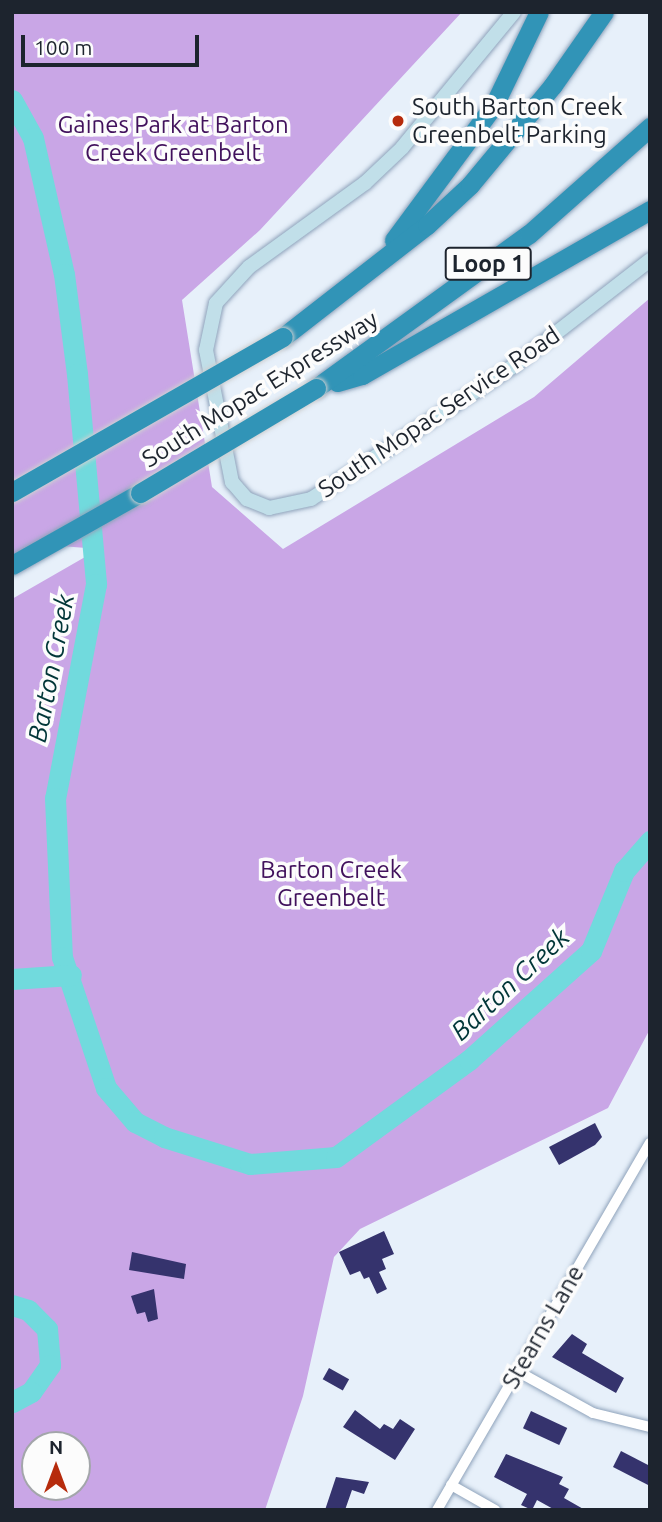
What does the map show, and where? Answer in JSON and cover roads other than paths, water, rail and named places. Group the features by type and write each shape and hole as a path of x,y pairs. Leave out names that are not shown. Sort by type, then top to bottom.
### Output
{"highway":[{"path":"376,262 494,105 538,12"},
{"name":"South Mopac Expressway","path":"12,492 283,337 376,262 470,185 553,85 604,12"},
{"name":"South Mopac Expressway","path":"12,565 316,388 530,234 650,127"},
{"path":"316,388 362,375 650,210"}],"main road":[{"name":"South Mopac Service Road","path":"514,12 402,148 365,183 249,267 216,303 206,350 232,482 247,499 270,508 311,499 515,365 650,260"}],"street":[{"name":"Stearns Lane","path":"437,1510 650,1143"},
{"path":"517,1371 593,1413 650,1427"},
{"path":"451,1485 495,1510"}],"waterway":[{"name":"Barton Creek","path":"12,100 33,138 64,274 77,374 96,584 55,798 62,957 106,1088 135,1122 164,1137 250,1164 336,1157 469,1060 591,951 624,871 650,841"},
{"path":"12,979 71,975"},
{"path":"12,1305 28,1310 47,1329 50,1365 31,1392 12,1402"}],"place":[{"name":"South Barton Creek Greenbelt Parking","path":"398,121"}],"park label":[{"name":"Gaines Park at Barton Creek Greenbelt","path":"173,139"},
{"name":"Barton Creek Greenbelt","path":"331,884"}]}
